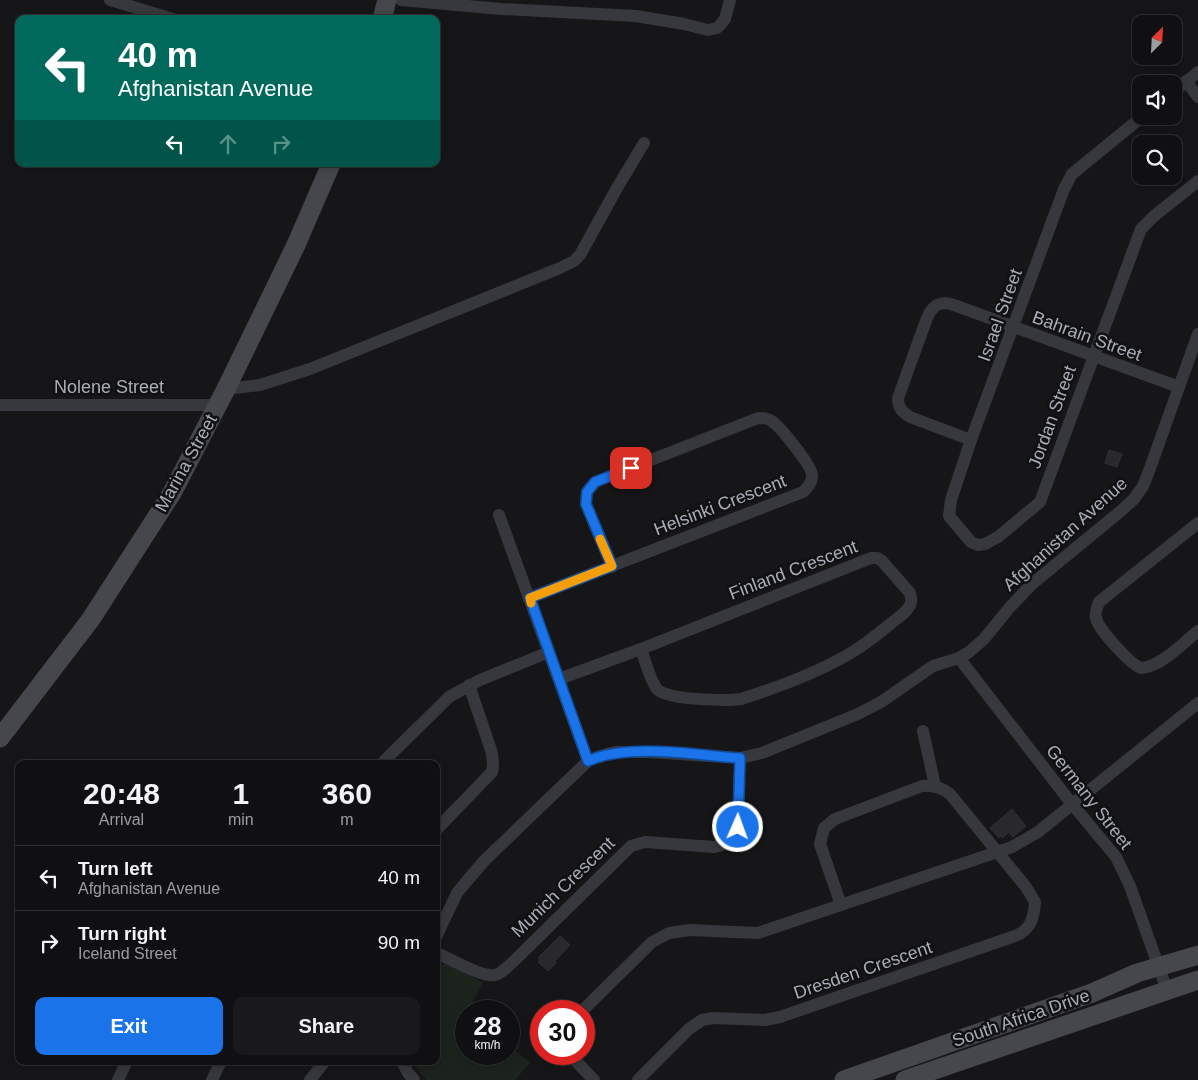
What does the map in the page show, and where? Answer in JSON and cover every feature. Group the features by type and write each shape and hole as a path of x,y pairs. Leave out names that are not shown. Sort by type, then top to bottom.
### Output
{"street":[{"path":"110,0 159,15"},
{"path":"383,15 387,0"},
{"path":"401,0 501,9 636,16 708,30 717,28 725,19 730,0"},
{"path":"1182,85 1198,72"},
{"path":"1186,81 1198,97"},
{"name":"Israel Street","path":"978,545 967,538 951,520 948,513 971,440 1069,178 1132,125"},
{"name":"Nolene Street","path":"0,405 222,397 310,369 560,268 574,261 586,246 644,143"},
{"name":"Marina Street","path":"0,738 91,619 172,493 222,397 296,245 330,167"},
{"name":"Jordan Street","path":"978,545 991,542 1040,502 1141,229 1198,181"},
{"name":"Bahrain Street","path":"971,440 910,417 900,408 898,398 927,318 934,307 942,303 947,303 1179,387"},
{"name":"Afghanistan Avenue","path":"440,929 457,893 479,867 523,822 588,761 615,752 740,758 762,753 858,714 881,702 933,666 963,663 969,652 984,639 1032,584 1134,499 1143,486 1198,334"},
{"name":"Helsinki Crescent","path":"530,598 803,492 811,483 811,468 776,425 764,418 758,418 595,482 587,492 586,504 612,566"},
{"path":"499,515 588,761"},
{"path":"1198,523 1099,602 1096,607 1096,618 1101,627 1129,661 1141,668 1148,668 1161,660 1198,631"},
{"name":"Finland Crescent","path":"559,679 641,649 872,558 882,561 910,592 912,597 910,607 856,650 804,676 741,699 730,701 680,697 661,693 655,686 641,649"},
{"path":"385,760 449,697 469,685 548,652"},
{"name":"Germany Street","path":"963,663 1072,804 1116,857 1130,886 1167,990"},
{"path":"440,826 492,772 492,753 469,685"},
{"path":"593,1000 652,942 669,933 690,930 758,933 1012,847 1027,840 1198,703"},
{"path":"842,905 820,844 824,828 835,820 922,786 935,786 922,732"},
{"name":"Munich Crescent","path":"440,955 486,975 495,975 503,971 514,961 631,846 645,842 723,846 734,836 738,827 740,758"},
{"name":"Dresden Crescent","path":"638,1080 689,1029 702,1020 713,1018 765,1020 780,1017 1020,934 1031,922 1035,902 1032,896 950,794 935,786"},
{"name":"South Africa Drive","path":"844,1080 1092,993 1137,973 1198,955"},
{"name":"South Africa Drive","path":"905,1080 1198,980"},
{"path":"118,1080 125,1065"},
{"path":"212,1080 219,1065"},
{"path":"310,1080 322,1065"},
{"path":"404,1065 414,1080"},
{"path":"580,1065 594,1080"}],"shaded area":[{"path":"444,964 452,965 483,983 474,1000 455,1000 455,1065 520,1065 520,1054 530,1063 515,1080 427,1080 422,1076 415,1065 440,1065 440,965"}],"building":[{"path":"1109,450 1122,454 1117,467 1105,463"},
{"path":"1012,809 1026,826 1013,837 1009,832 1002,838 1001,836 999,838 990,828"},
{"path":"560,936 570,945 548,971 538,962 540,960 538,958"}],"slow traffic":[{"path":"531,603 530,598 612,566 600,539"}],"route":[{"path":"631,468 595,482 587,492 586,504 612,566 530,598 588,761 615,752 648,752 740,758 738,827"}]}
